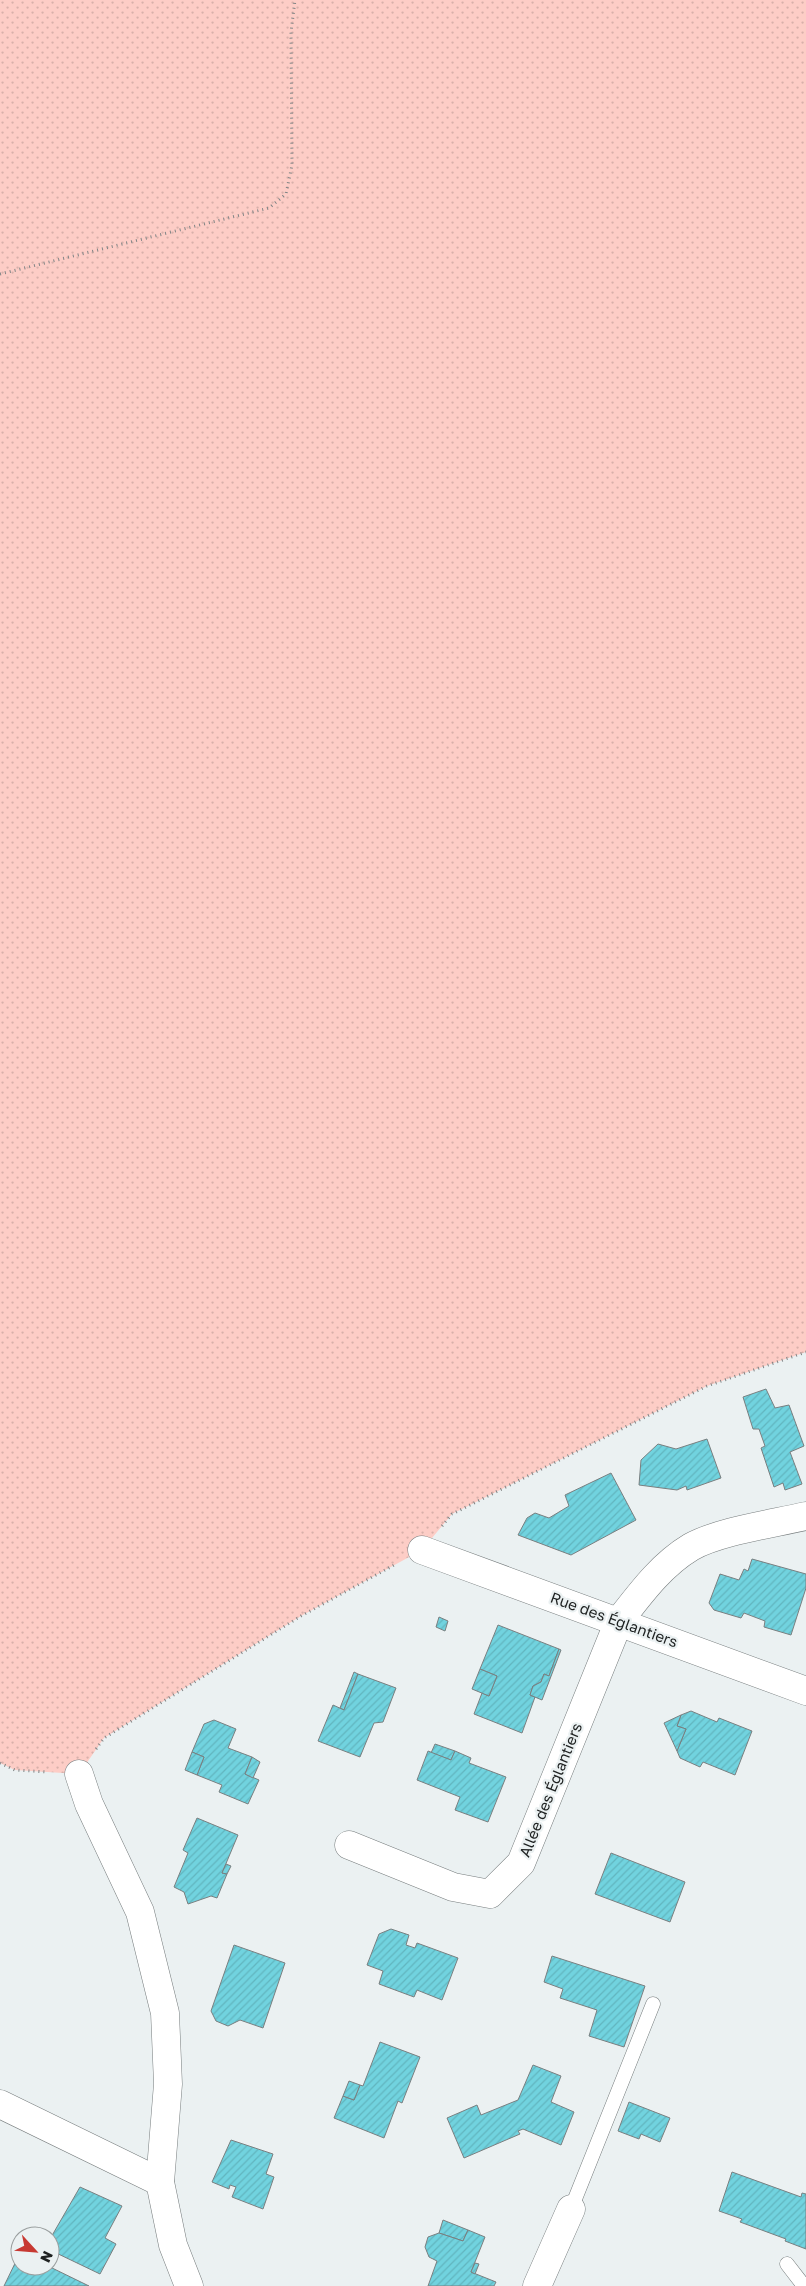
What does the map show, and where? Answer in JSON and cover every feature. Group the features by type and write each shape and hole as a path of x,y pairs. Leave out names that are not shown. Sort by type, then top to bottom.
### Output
{"street":[{"path":"619,1621 645,1587 665,1567 692,1547 722,1535 806,1516"},
{"name":"Rue des Églantiers","path":"422,1550 806,1691"},
{"name":"Allée des Églantiers","path":"349,1845 453,1886 490,1894 521,1863 619,1621"},
{"path":"79,1774 89,1804 140,1912 165,2013 168,2084 160,2182 174,2245 189,2286"},
{"path":"0,2104 160,2182"},
{"path":"537,2286 571,2209"}],"lane":[{"path":"571,2209 653,2004"},
{"path":"787,2264 804,2286"}],"path":[{"path":"0,274 269,208 286,194 292,165 291,32 295,0"},
{"path":"0,1763 16,1770 79,1774"}],"shaded area":[{"path":"0,0 806,0 806,1352 707,1386 452,1514 422,1550 301,1616 104,1738 79,1774 15,1770 0,1763"}],"building":[{"path":"766,1389 775,1408 789,1405 804,1446 790,1452 802,1484 785,1490 783,1483 774,1487 761,1448 765,1446 759,1429 753,1429 743,1397"},
{"path":"707,1439 721,1478 687,1490 686,1486 677,1490 639,1485 641,1460 658,1444 676,1449"},
{"path":"611,1473 636,1520 571,1555 518,1535 527,1518 535,1513 549,1518 569,1506 565,1495"},
{"path":"752,1559 806,1574 806,1588 791,1635 764,1627 765,1621 744,1613 741,1618 714,1610 709,1603 720,1574 739,1580 744,1569 748,1571"},
{"path":"439,1617 448,1621 445,1631 436,1627"},
{"path":"498,1625 559,1649 549,1676 544,1674 541,1682 533,1686 530,1695 535,1697 522,1733 474,1714 482,1693 489,1696 497,1676 480,1669"},
{"path":"559,1649 561,1650 542,1700 530,1695 533,1686 541,1682 544,1674 549,1676"},
{"path":"480,1669 497,1676 489,1696 472,1689"},
{"path":"354,1672 358,1674 344,1710 340,1708"},
{"path":"358,1674 396,1688 383,1722 374,1723 360,1757 318,1741 333,1705 344,1710"},
{"path":"691,1711 717,1722 719,1718 752,1731 735,1775 703,1762 700,1767 680,1758 677,1751 686,1729 677,1726 681,1715"},
{"path":"681,1715 677,1726 686,1729 677,1751 664,1723"},
{"path":"214,1720 236,1729 228,1748 252,1757 245,1774 259,1780 248,1804 219,1792 222,1785 197,1775 204,1757 192,1752 204,1724"},
{"path":"435,1744 455,1751 451,1760 431,1753"},
{"path":"428,1751 451,1760 455,1751 471,1758 469,1763 506,1777 488,1822 455,1810 460,1797 417,1780"},
{"path":"192,1752 204,1757 197,1775 185,1770"},
{"path":"252,1757 260,1762 253,1778 245,1774"},
{"path":"197,1818 238,1835 222,1873 227,1874 217,1898 211,1896 188,1904 184,1892 174,1887 188,1853 183,1850"},
{"path":"611,1853 685,1882 670,1922 595,1894"},
{"path":"226,1864 231,1866 227,1874 222,1873"},
{"path":"391,1929 409,1935 406,1945 415,1948 417,1943 458,1958 442,2000 417,1990 414,1997 379,1984 383,1971 367,1965 379,1934"},
{"path":"234,1945 285,1963 263,2028 240,2020 228,2026 216,2021 211,2011"},
{"path":"552,1956 645,1986 624,2047 589,2036 597,2010 560,1998 563,1989 544,1982"},
{"path":"380,2042 420,2057 402,2103 398,2101 384,2138 334,2118 343,2096 354,2100 360,2085 363,2086"},
{"path":"533,2065 561,2076 551,2102 574,2112 561,2145 523,2129 518,2131 520,2134 464,2158 447,2118 477,2105 481,2115 518,2100"},
{"path":"349,2081 360,2085 354,2100 343,2096"},
{"path":"629,2102 670,2118 660,2142 641,2134 639,2139 618,2131"},
{"path":"231,2140 273,2154 266,2174 274,2177 263,2209 232,2197 236,2187 230,2185 229,2189 212,2182"},
{"path":"732,2172 801,2197 802,2193 806,2194 806,2249 785,2241 786,2239 740,2222 742,2219 719,2211"},
{"path":"80,2187 122,2206 105,2238 116,2244 100,2274 60,2255 60,2226 58,2226"},
{"path":"443,2220 468,2230 463,2241 439,2233"},
{"path":"468,2230 485,2237 471,2272 496,2282 494,2286 428,2286 437,2261 429,2257 425,2247 428,2237 439,2233 463,2241"},
{"path":"475,2263 479,2264 475,2274 471,2272"},
{"path":"60,2272 89,2286 4,2286 10,2274 10,2276 60,2276"}]}
